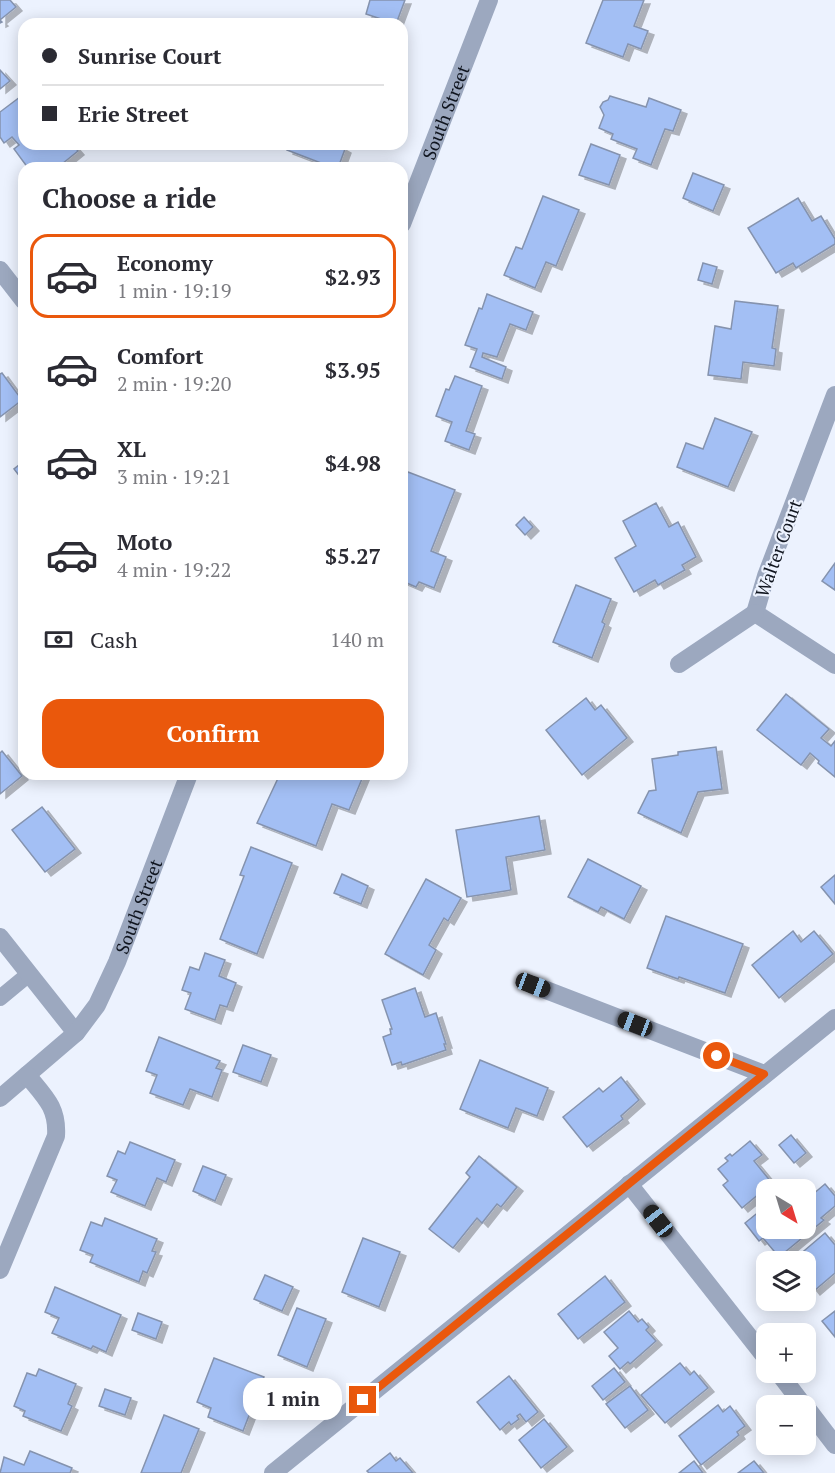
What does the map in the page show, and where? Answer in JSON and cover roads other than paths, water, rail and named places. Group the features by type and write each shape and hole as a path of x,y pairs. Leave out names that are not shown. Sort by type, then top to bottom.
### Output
{"street":[{"name":"South Street","path":"408,209 489,0"},
{"path":"0,270 18,293"},
{"name":"Walter Court","path":"835,395 766,576 755,613 835,665"},
{"path":"679,664 755,613"},
{"name":"South Street","path":"0,1098 76,1034 97,1005 117,962 187,780"},
{"path":"0,937 76,1034"},
{"path":"533,985 764,1074"},
{"path":"273,1473 835,1018"},
{"path":"0,1270 56,1136 57,1122 53,1106 27,1075"},
{"path":"629,1184 756,1345"},
{"path":"787,1383 796,1395"},
{"path":"816,1420 835,1444"}],"lane":[{"path":"0,998 29,974"}]}
